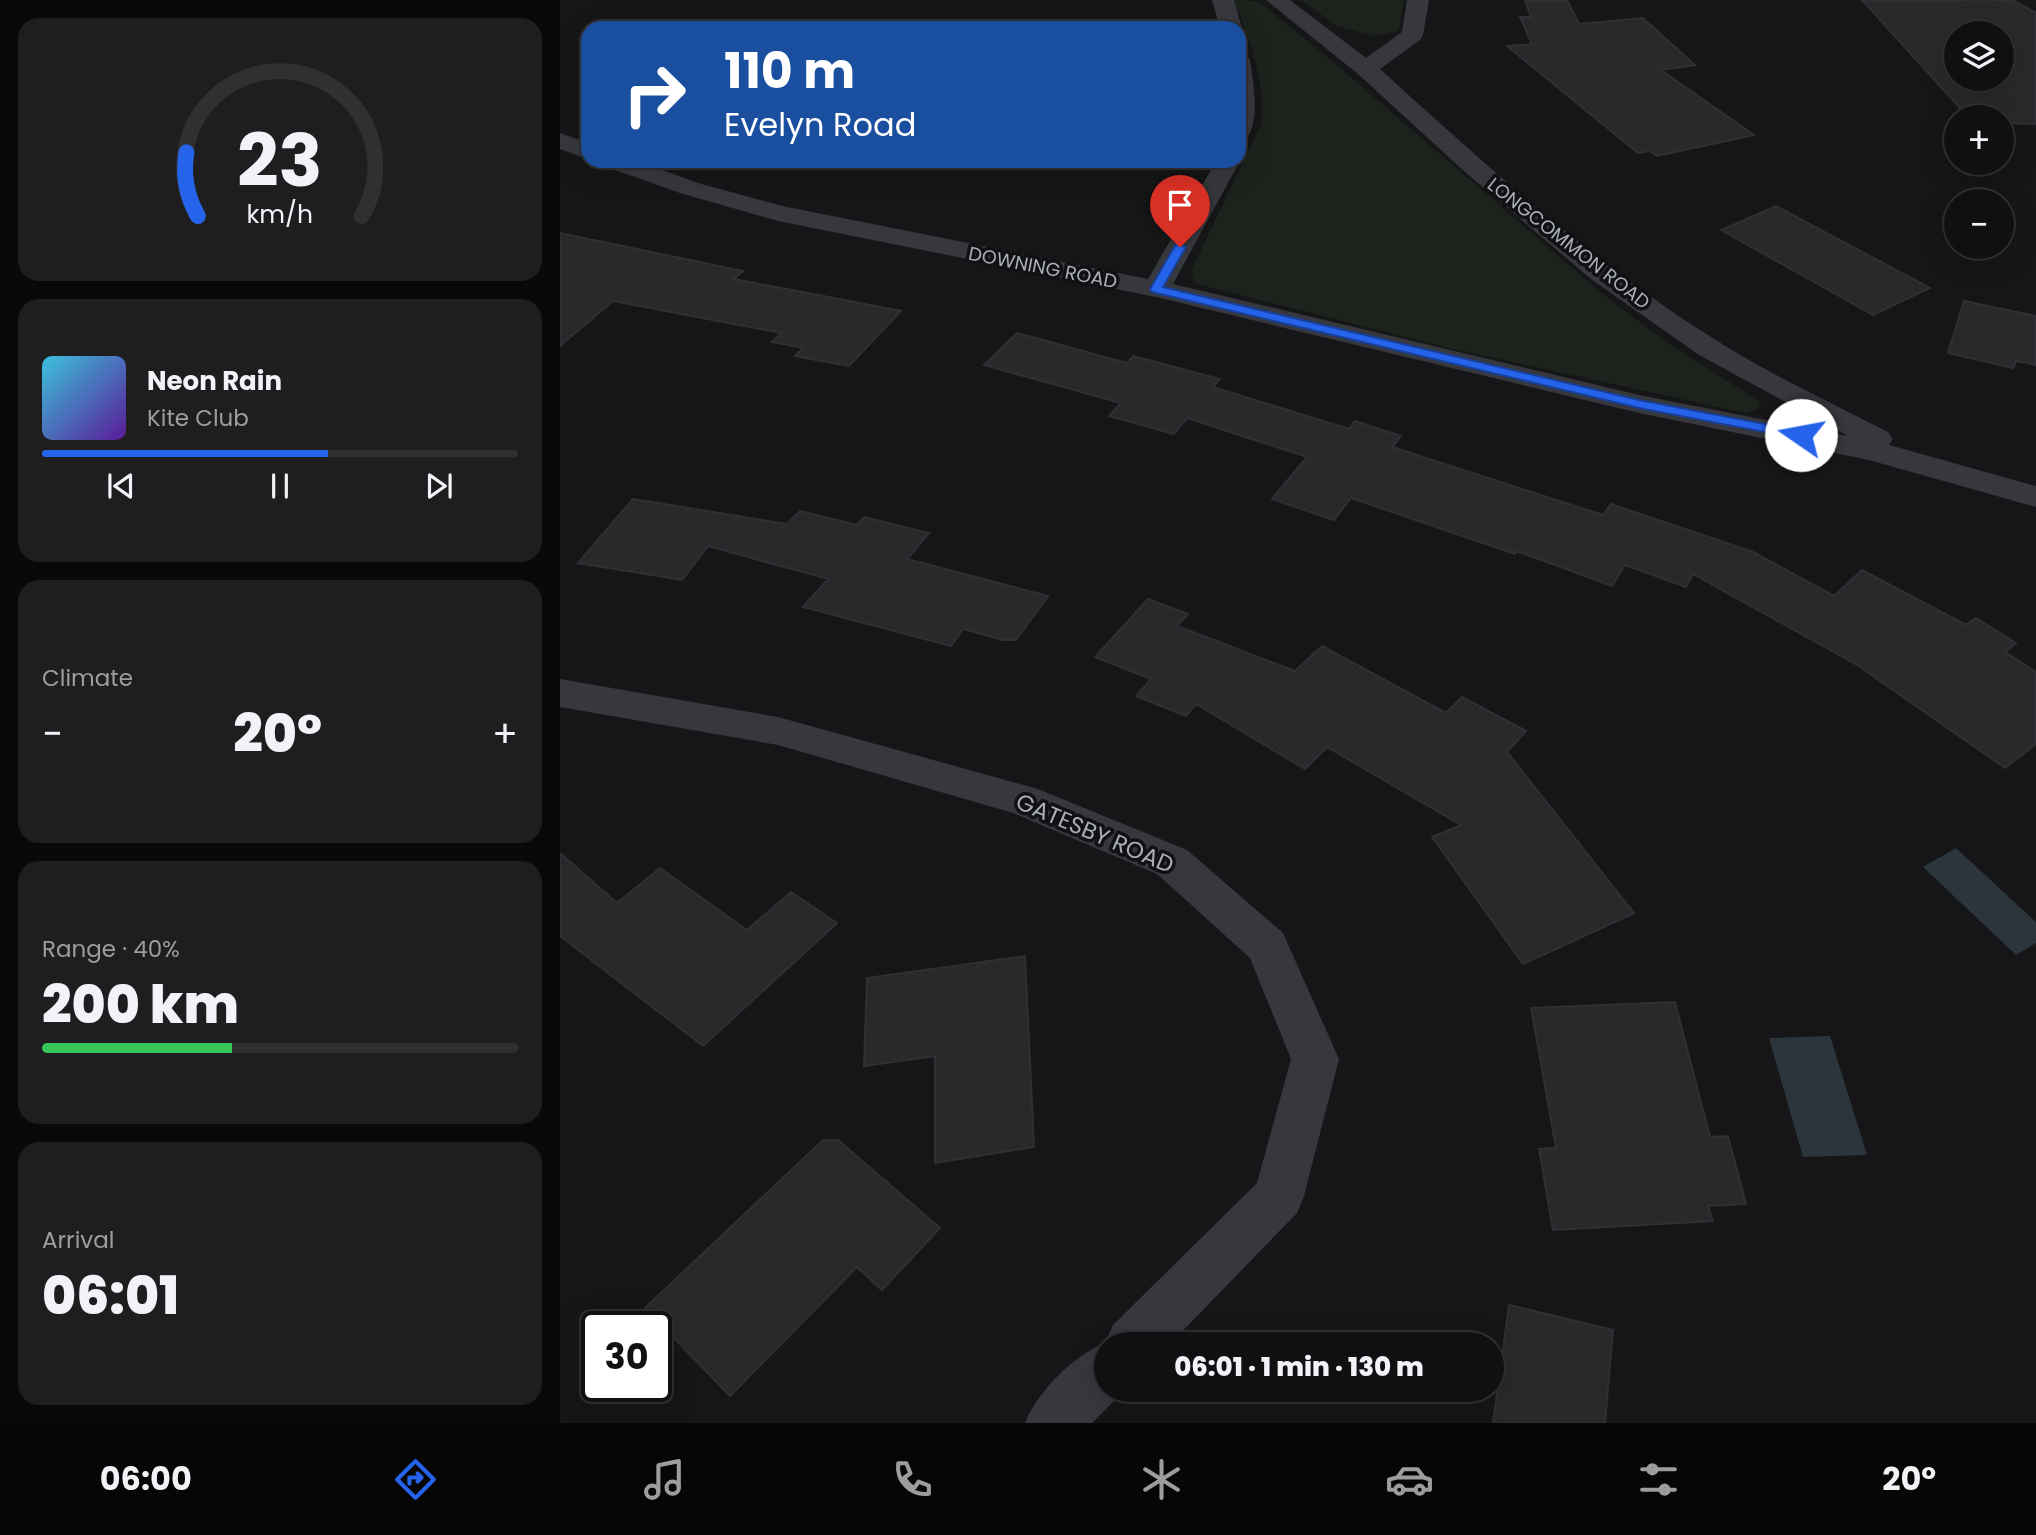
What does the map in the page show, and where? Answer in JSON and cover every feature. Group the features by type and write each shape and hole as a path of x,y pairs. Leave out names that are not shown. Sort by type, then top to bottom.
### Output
{"street":[{"path":"1223,0 1229,21"},
{"name":"LONGCOMMON ROAD","path":"1277,0 1366,69 1474,167 1601,273 1709,349 2036,525"},
{"path":"1366,69 1412,35 1418,0"},
{"path":"560,140 581,149"},
{"name":"DOWNING ROAD","path":"633,168 689,188 778,213 1156,289 1639,404 1776,430 1925,465"},
{"path":"1156,289 1224,168"},
{"name":"LONGCOMMON ROAD","path":"1925,465 2036,497"},
{"name":"GATESBY ROAD","path":"560,693 778,731 1024,800 1172,862 1267,946 1315,1059 1279,1196 1144,1332"},
{"path":"1053,1423 1094,1382"}],"shaded area":[{"path":"1234,0 1258,1 1325,55 1601,293 1669,344 1759,401 1760,408 1746,413 1449,348 1197,284 1193,280 1192,269 1240,168 1246,168 1246,156 1261,125 1259,77 1246,32 1246,21 1242,21"},
{"path":"1301,0 1404,0 1396,32 1373,36 1337,26"},
{"path":"1956,848 2036,922 2036,943 2016,955 1923,867"},
{"path":"1830,1036 1867,1155 1803,1157 1769,1038"}],"building":[{"path":"1525,0 1567,0 1579,24 1643,18 1695,65 1661,70 1754,135 1657,156 1650,151 1638,153 1507,46 1532,44 1520,17 1531,17"},
{"path":"1862,0 2013,0 2036,13 2036,124 2014,123 2014,105 1957,105 1944,91 2014,91 2014,21 1944,21 1944,91"},
{"path":"1776,206 1930,288 1873,315 1721,230"},
{"path":"560,233 743,271 734,279 901,311 849,366 795,356 803,348 772,342 781,333 613,301 560,346"},
{"path":"1964,301 2036,316 2036,365 2016,361 2013,368 1948,353"},
{"path":"1017,333 1127,363 1133,356 1220,379 1213,387 1349,429 1355,421 1401,436 1392,447 1603,515 1611,504 1753,552 1834,596 1862,570 1966,625 1976,618 2016,643 2005,652 2036,672 2036,744 2005,768 1857,665 1693,574 1686,587 1625,565 1612,586 1517,551 1515,554 1351,498 1334,520 1272,499 1307,457 1187,418 1174,434 1109,416 1121,403 984,365"},
{"path":"633,499 787,524 800,511 857,525 864,517 929,533 907,559 1048,596 1016,640 1003,640 963,629 951,646 803,607 828,579 708,546 682,580 578,563"},
{"path":"1148,599 1188,614 1177,626 1295,671 1322,646 1446,713 1462,697 1526,731 1507,752 1634,913 1523,964 1432,837 1461,825 1327,747 1305,769 1196,704 1186,716 1136,696 1151,679 1095,657"},
{"path":"560,853 617,903 660,868 747,930 791,892 837,923 703,1046 560,936"},
{"path":"1025,956 1034,1147 935,1163 935,1056 864,1066 867,978"},
{"path":"1675,1002 1710,1137 1728,1136 1746,1204 1708,1206 1713,1221 1553,1230 1539,1149 1556,1148 1531,1008"},
{"path":"823,1140 838,1140 940,1228 882,1290 857,1267 730,1396 672,1336 672,1311 648,1311 645,1308"},
{"path":"1509,1305 1613,1330 1605,1423 1493,1423 1496,1402 1504,1402 1504,1342"}],"route":[{"path":"1180,247 1156,289 1639,404 1801,435"}]}
